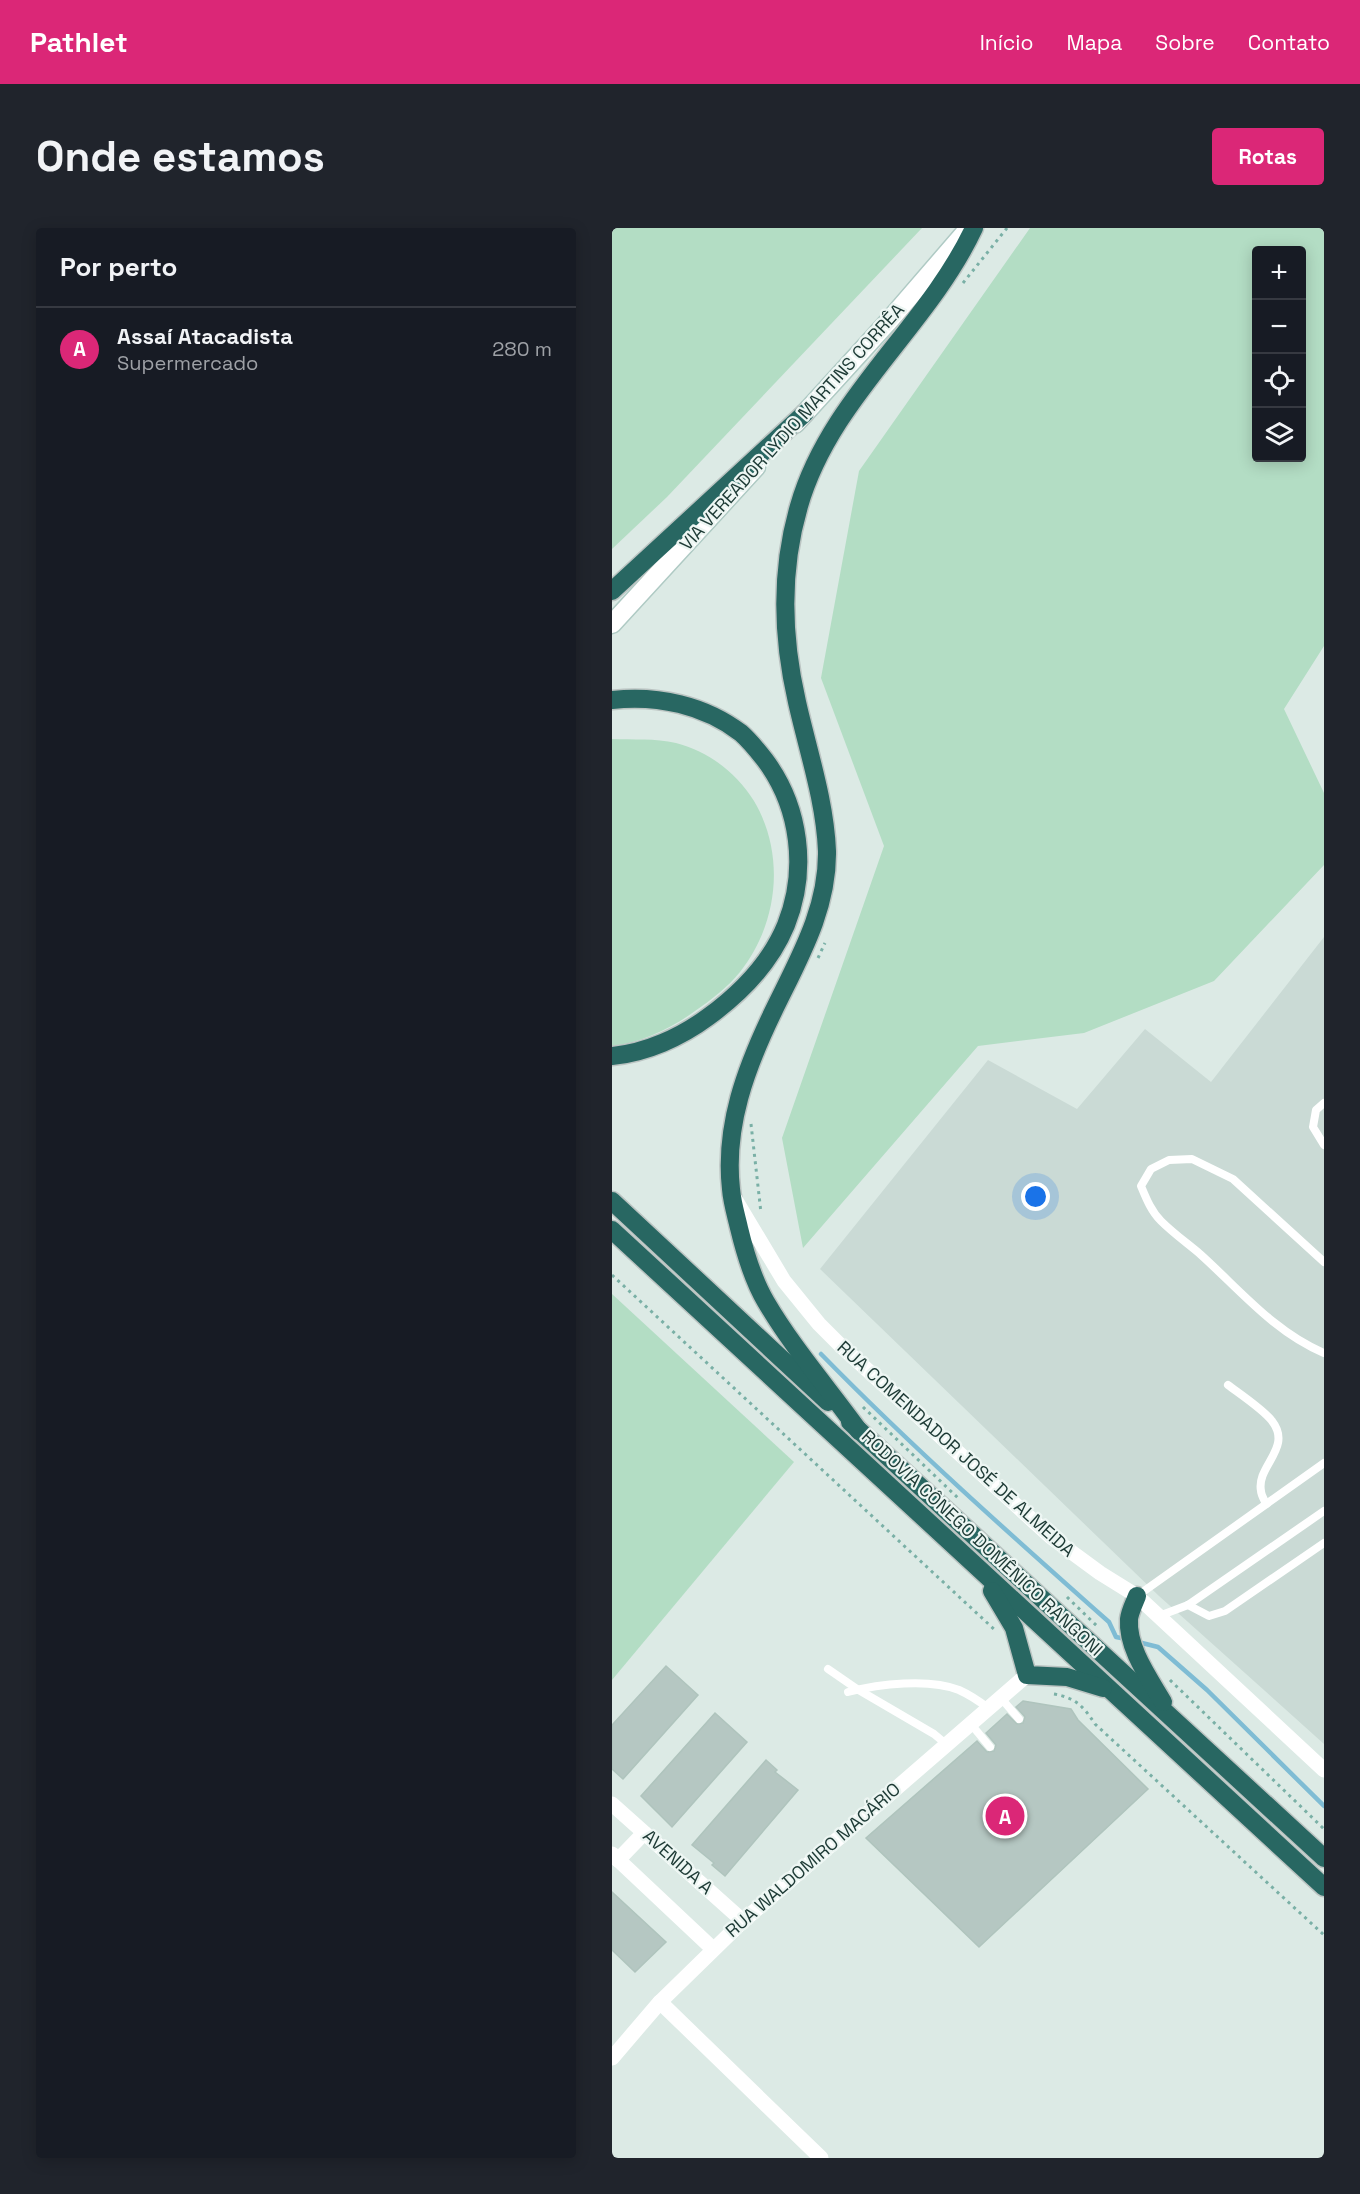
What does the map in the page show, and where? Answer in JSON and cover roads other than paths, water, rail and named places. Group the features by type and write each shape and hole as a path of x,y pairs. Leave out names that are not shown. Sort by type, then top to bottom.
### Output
{"highway":[{"path":"859,1431 784,1330 765,1300 749,1263 731,1192 730,1146 740,1094 762,1034 812,932 824,892 826,872 824,824 795,698 784,611 791,541 799,505 813,469 845,411 951,269 974,228"},
{"path":"612,591 805,413"},
{"path":"612,700 653,699 677,703 712,716 744,735 781,785 791,809 798,843 798,868 794,896 786,924 774,950 757,974 726,1004 688,1032 651,1047 612,1056"},
{"name":"RODOVIA CÔNEGO DOMÊNICO RANGONI","path":"612,1201 1324,1857"},
{"name":"RODOVIA CÔNEGO DOMÊNICO RANGONI","path":"612,1230 1324,1887"},
{"path":"975,1567 1014,1628 1027,1675 1067,1677 1111,1691"},
{"path":"1137,1596 1129,1618 1134,1649 1173,1719"}],"main road":[{"name":"VIA VEREADOR LYDIO MARTINS CORRÊA","path":"612,624 902,306 969,228"}],"street":[{"name":"RUA COMENDADOR JOSÉ DE ALMEIDA","path":"731,1192 784,1281 841,1347 1051,1537 1100,1573 1137,1596 1324,1770"},
{"name":"RUA WALDOMIRO MACÁRIO","path":"612,2058 660,2002 743,1921 1027,1675"},
{"name":"AVENIDA A","path":"612,1804 743,1921"},
{"path":"644,1833 615,1857 713,1949"},
{"path":"660,2002 805,2152 822,2158"}],"lane":[{"path":"1324,1103 1316,1110 1313,1127 1324,1145"},
{"path":"1324,1262 1233,1179 1192,1159 1169,1160 1151,1169 1141,1186 1147,1201 1160,1220 1200,1254 1265,1316 1304,1345 1324,1353"},
{"path":"1228,1385 1272,1421 1280,1437 1276,1452 1261,1481 1260,1491 1266,1504"},
{"path":"1137,1596 1324,1463"},
{"path":"1158,1617 1188,1605 1324,1511"},
{"path":"1188,1605 1209,1616 1225,1611 1324,1543"},
{"path":"828,1669 857,1689 934,1734 946,1744"},
{"path":"848,1692 883,1685 934,1685 958,1690 988,1708"},
{"path":"1000,1697 1019,1719"},
{"path":"970,1723 990,1747"}],"waterway":[{"path":"821,1354 927,1457 1109,1622 1116,1637 1121,1638"},
{"path":"1142,1643 1158,1647 1207,1690 1324,1806"}],"place":[{"name":"Assaí Atacadista","path":"1005,1816"}]}
